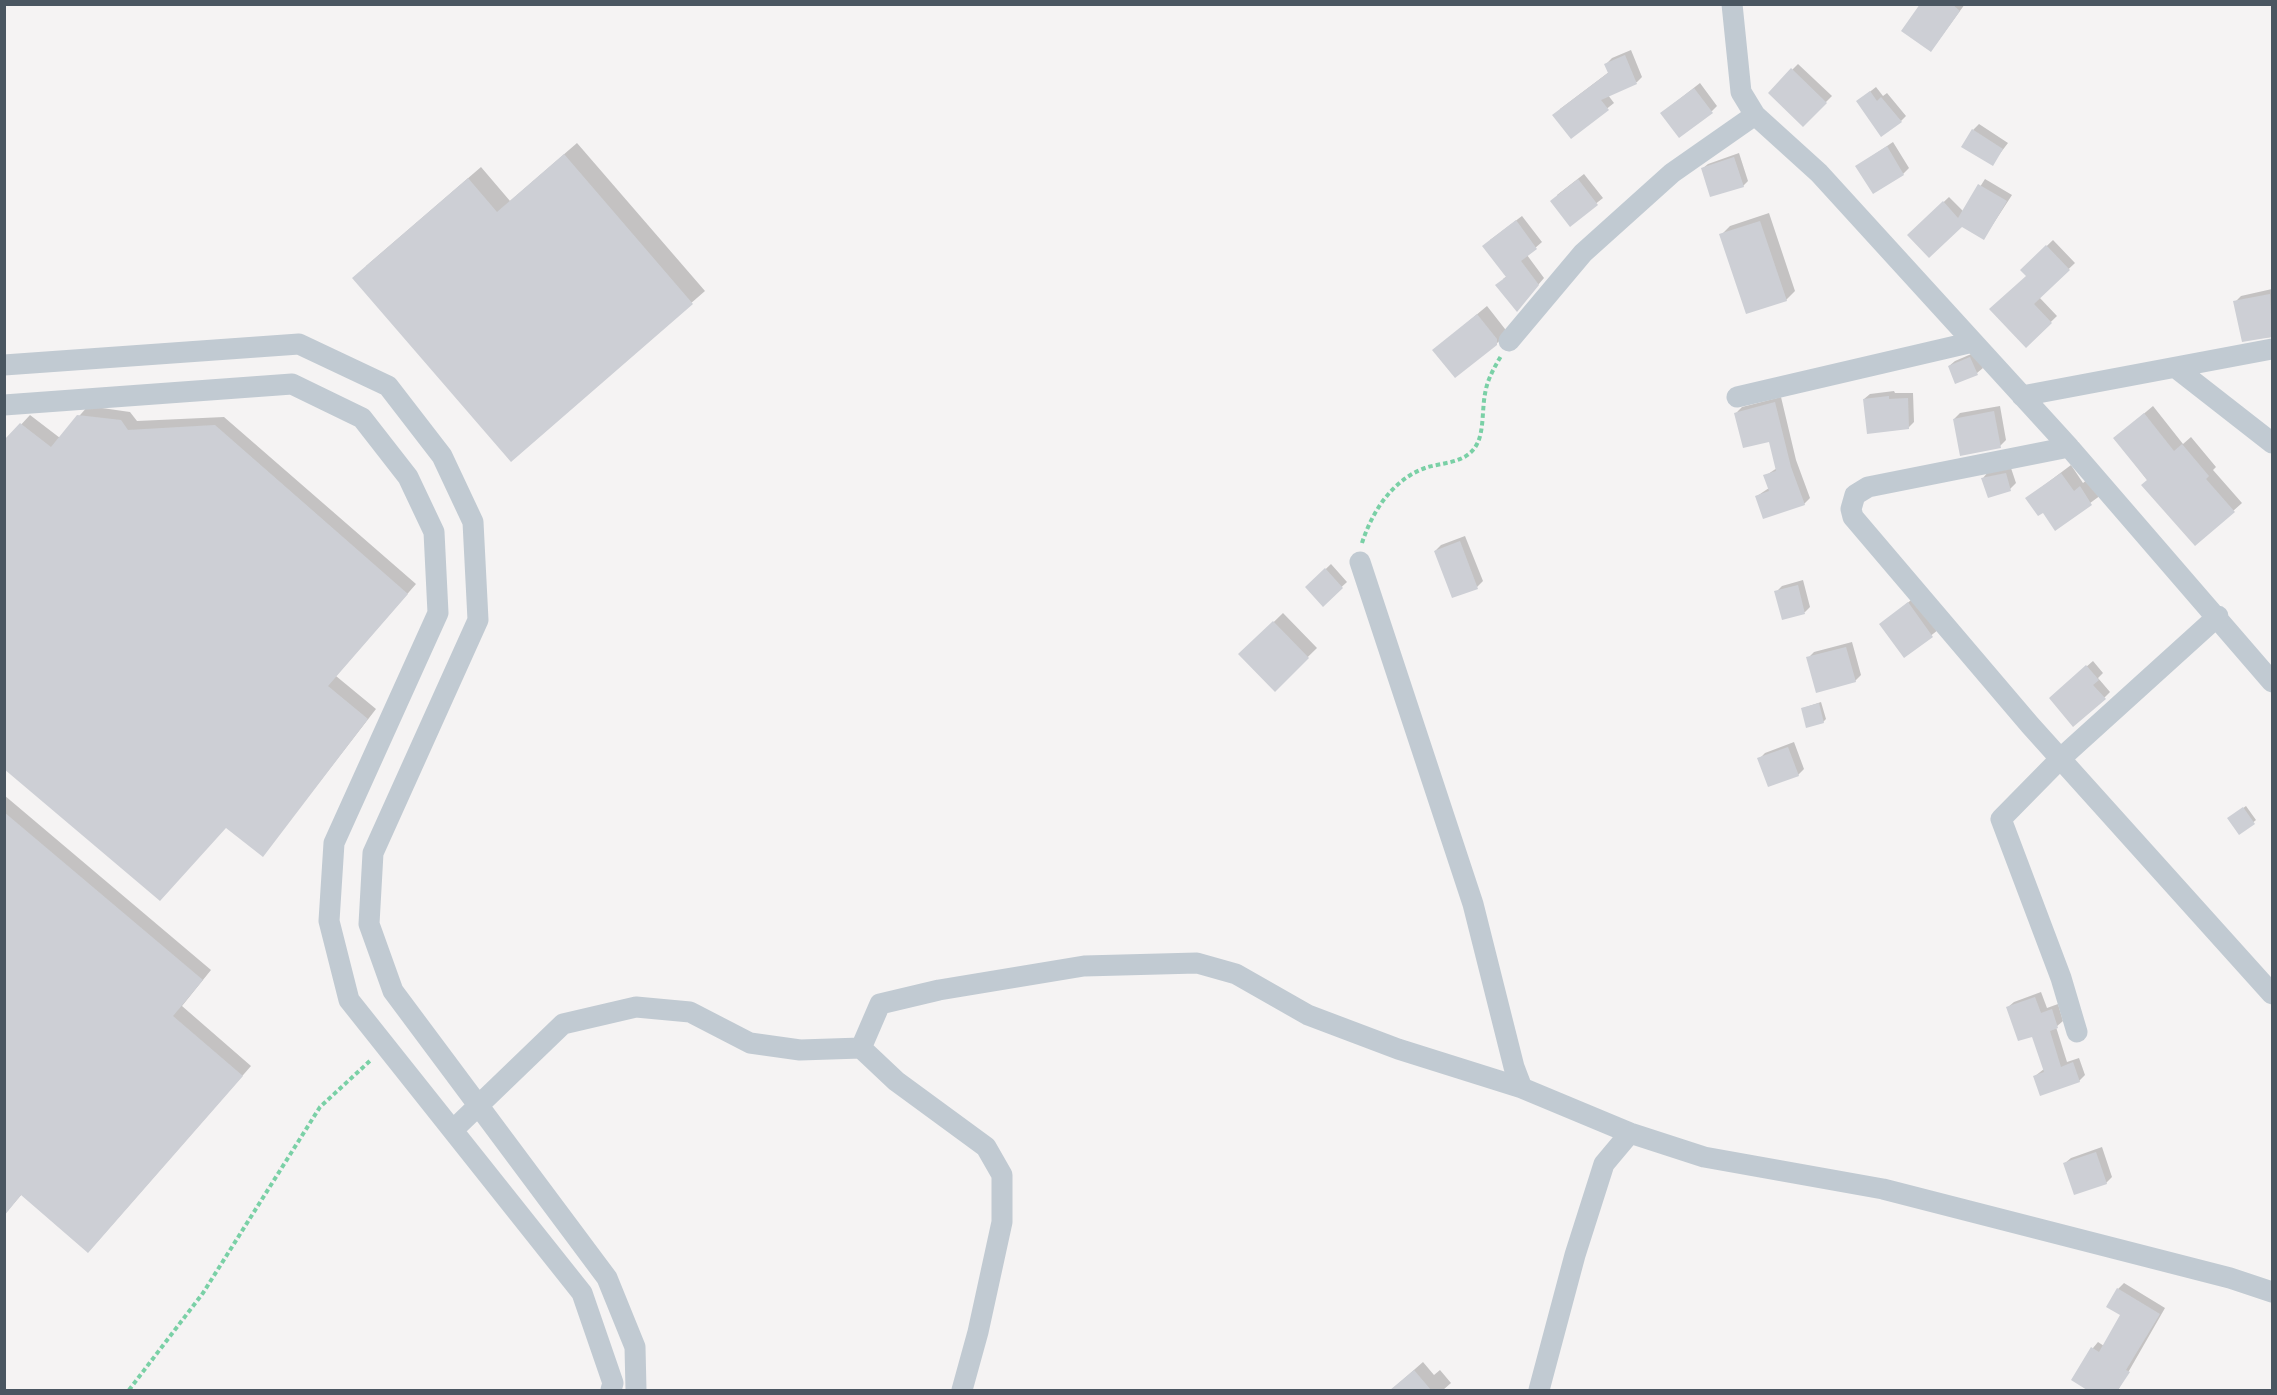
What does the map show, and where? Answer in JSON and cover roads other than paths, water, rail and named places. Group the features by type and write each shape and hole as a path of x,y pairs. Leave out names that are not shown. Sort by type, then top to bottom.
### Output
{"street":[{"path":"1732,4 1741,92 1755,115 1819,173 2069,447 2218,616 2272,682"},
{"path":"1509,341 1582,253 1672,173 1755,115"},
{"path":"1737,397 1973,342"},
{"path":"4,365 299,344 388,386 442,456 473,522 478,620 373,853 369,924 393,991 607,1278 635,1347 636,1390"},
{"path":"2022,396 2272,349"},
{"path":"2176,368 2272,443"},
{"path":"4,405 292,384 362,418 408,477 434,532 438,613 334,843 329,921 349,1000 582,1293 613,1383 611,1390"},
{"path":"2069,447 1868,487 1855,495 1851,509 1853,517 2060,759 2272,994"},
{"path":"1360,562 1473,904 1514,1067 1522,1089"},
{"path":"2077,1032 2061,978 2001,819 2060,759 2218,616"},
{"path":"861,1048 880,1004 939,990 1084,966 1197,963 1236,974 1308,1015 1398,1049 1522,1089 1630,1133 1704,1157 1894,1192 2230,1278 2272,1292"},
{"path":"453,1130 563,1024 636,1007 690,1012 750,1042 800,1050 861,1048 896,1081 986,1147 1002,1175 1002,1222 978,1332 962,1390"},
{"path":"1539,1390 1575,1255 1604,1164 1630,1133"}]}
